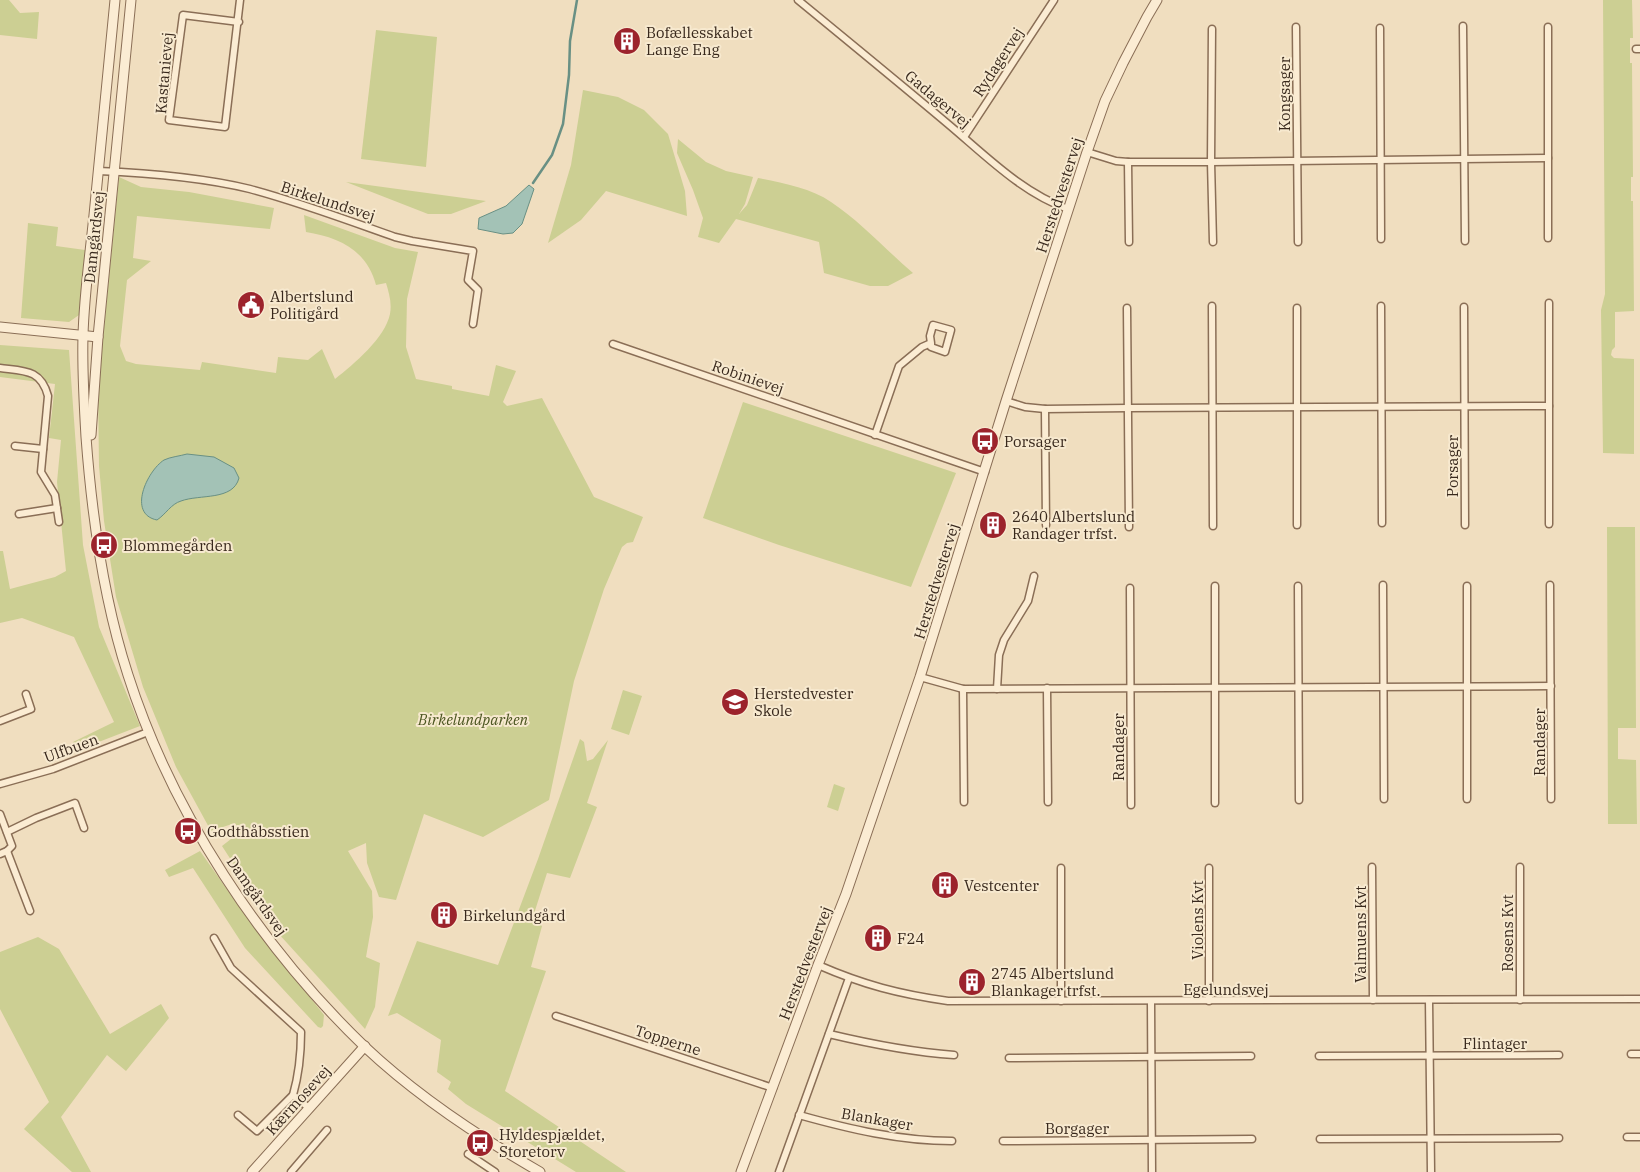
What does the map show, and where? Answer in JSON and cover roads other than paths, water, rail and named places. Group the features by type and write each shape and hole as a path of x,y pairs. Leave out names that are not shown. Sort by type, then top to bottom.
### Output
{"street":[{"name":"Damgårdsvej","path":"115,0 83,335 84,408 94,524 105,590 128,676 148,732 169,779 193,825 245,906 301,978 365,1046 407,1082 446,1113 540,1172"},
{"name":"Damgårdsvej","path":"89,476 98,337 131,0"},
{"name":"Kastanievej","path":"238,22 183,15 169,120 225,127 238,22 240,0"},
{"name":"Gadagervej","path":"798,0 1028,189 1044,199 1068,209"},
{"name":"Rydagervej","path":"964,137 1054,0"},
{"name":"Herstedvestervej","path":"741,1172 846,894 920,677 1006,401 1105,101 1147,17 1158,0"},
{"name":"Kongsager","path":"1296,26 1298,242"},
{"path":"1462,26 1465,240"},
{"path":"1548,27 1548,238"},
{"path":"1380,28 1381,239"},
{"path":"1212,29 1211,162 1213,242"},
{"path":"1087,152 1116,161 1128,162 1548,158"},
{"path":"1128,162 1129,242"},
{"name":"Birkelundsvej","path":"98,171 219,183 249,189 395,237 473,251 468,280 478,290 472,324"},
{"path":"1549,303 1549,524"},
{"path":"1212,306 1213,526"},
{"path":"1381,306 1382,523"},
{"name":"Porsager","path":"1464,307 1465,525"},
{"path":"1127,308 1129,527"},
{"path":"1297,308 1297,524"},
{"path":"933,325 951,330 945,352 931,347 931,343 930,336 933,325"},
{"path":"0,327 98,337"},
{"path":"875,435 898,366 922,347 931,343"},
{"name":"Robinievej","path":"613,344 985,472"},
{"path":"0,368 30,371 45,386 48,396 41,472 55,495 59,522"},
{"path":"1006,401 1025,407 1045,410 1549,406"},
{"path":"1045,410 1046,525"},
{"path":"14,446 43,448"},
{"path":"19,514 57,508"},
{"path":"997,689 999,655 1004,640 1028,601 1034,576"},
{"path":"1383,585 1384,798"},
{"name":"Randager","path":"1550,585 1552,798"},
{"path":"1214,586 1215,803"},
{"path":"1298,586 1299,800"},
{"path":"1467,586 1467,799"},
{"name":"Randager","path":"1130,588 1131,805"},
{"name":"Randager","path":"920,677 963,689 1551,686"},
{"path":"1047,688 1048,802"},
{"path":"963,689 964,802"},
{"path":"0,721 31,709 26,694"},
{"name":"Ulfbuen","path":"0,784 53,769 148,732"},
{"path":"7,832 36,818 75,803 84,828"},
{"path":"0,814 12,846 0,854"},
{"path":"7,851 30,911"},
{"name":"Valmuens Kvt","path":"1372,867 1373,1000"},
{"name":"Rosens Kvt","path":"1520,867 1520,1000"},
{"path":"1061,868 1061,1002"},
{"name":"Violens Kvt","path":"1209,868 1209,1001"},
{"path":"214,938 231,968 301,1032 300,1053 293,1095 257,1131 238,1115"},
{"name":"Egelundsvej","path":"818,965 849,978 893,992 948,1001 1151,1002 1640,999"},
{"path":"780,1172 849,978"},
{"path":"1429,1000 1431,1172"},
{"path":"1151,1002 1152,1172"},
{"name":"Topperne","path":"556,1016 773,1088"},
{"path":"829,1034 875,1045 954,1055"},
{"name":"Kærmosevej","path":"252,1172 365,1046"},
{"path":"1631,1054 1640,1054"},
{"name":"Flintager","path":"1319,1056 1559,1055"},
{"path":"1009,1058 1250,1056"},
{"path":"293,1095 309,1108"},
{"name":"Blankager","path":"799,1116 870,1132 921,1140 952,1141"},
{"path":"291,1172 327,1130"},
{"path":"1627,1137 1640,1137"},
{"path":"1320,1139 1559,1138"},
{"name":"Borgager","path":"1003,1141 1252,1140"},
{"path":"468,1154 495,1172"}],"waterway":[{"path":"533,183 552,155 563,124 569,75 570,41 577,0"}],"place":[{"name":"Bofællesskabet Lange Eng","path":"627,41"},
{"name":"Albertslund Politigård","path":"251,305"},
{"name":"Porsager","path":"985,441"},
{"name":"2640 Albertslund Randager trfst.","path":"993,525"},
{"name":"Blommegården","path":"104,545"},
{"name":"Herstedvester Skole","path":"735,702"},
{"name":"Godthåbsstien","path":"188,831"},
{"name":"Vestcenter","path":"945,885"},
{"name":"Birkelundgård","path":"444,915"},
{"name":"F24","path":"878,938"},
{"name":"2745 Albertslund Blankager trfst.","path":"972,982"},
{"name":"Hyldespjældet, Storetorv","path":"480,1143"}],"park label":[{"name":"Birkelundparken","path":"473,719"}]}
